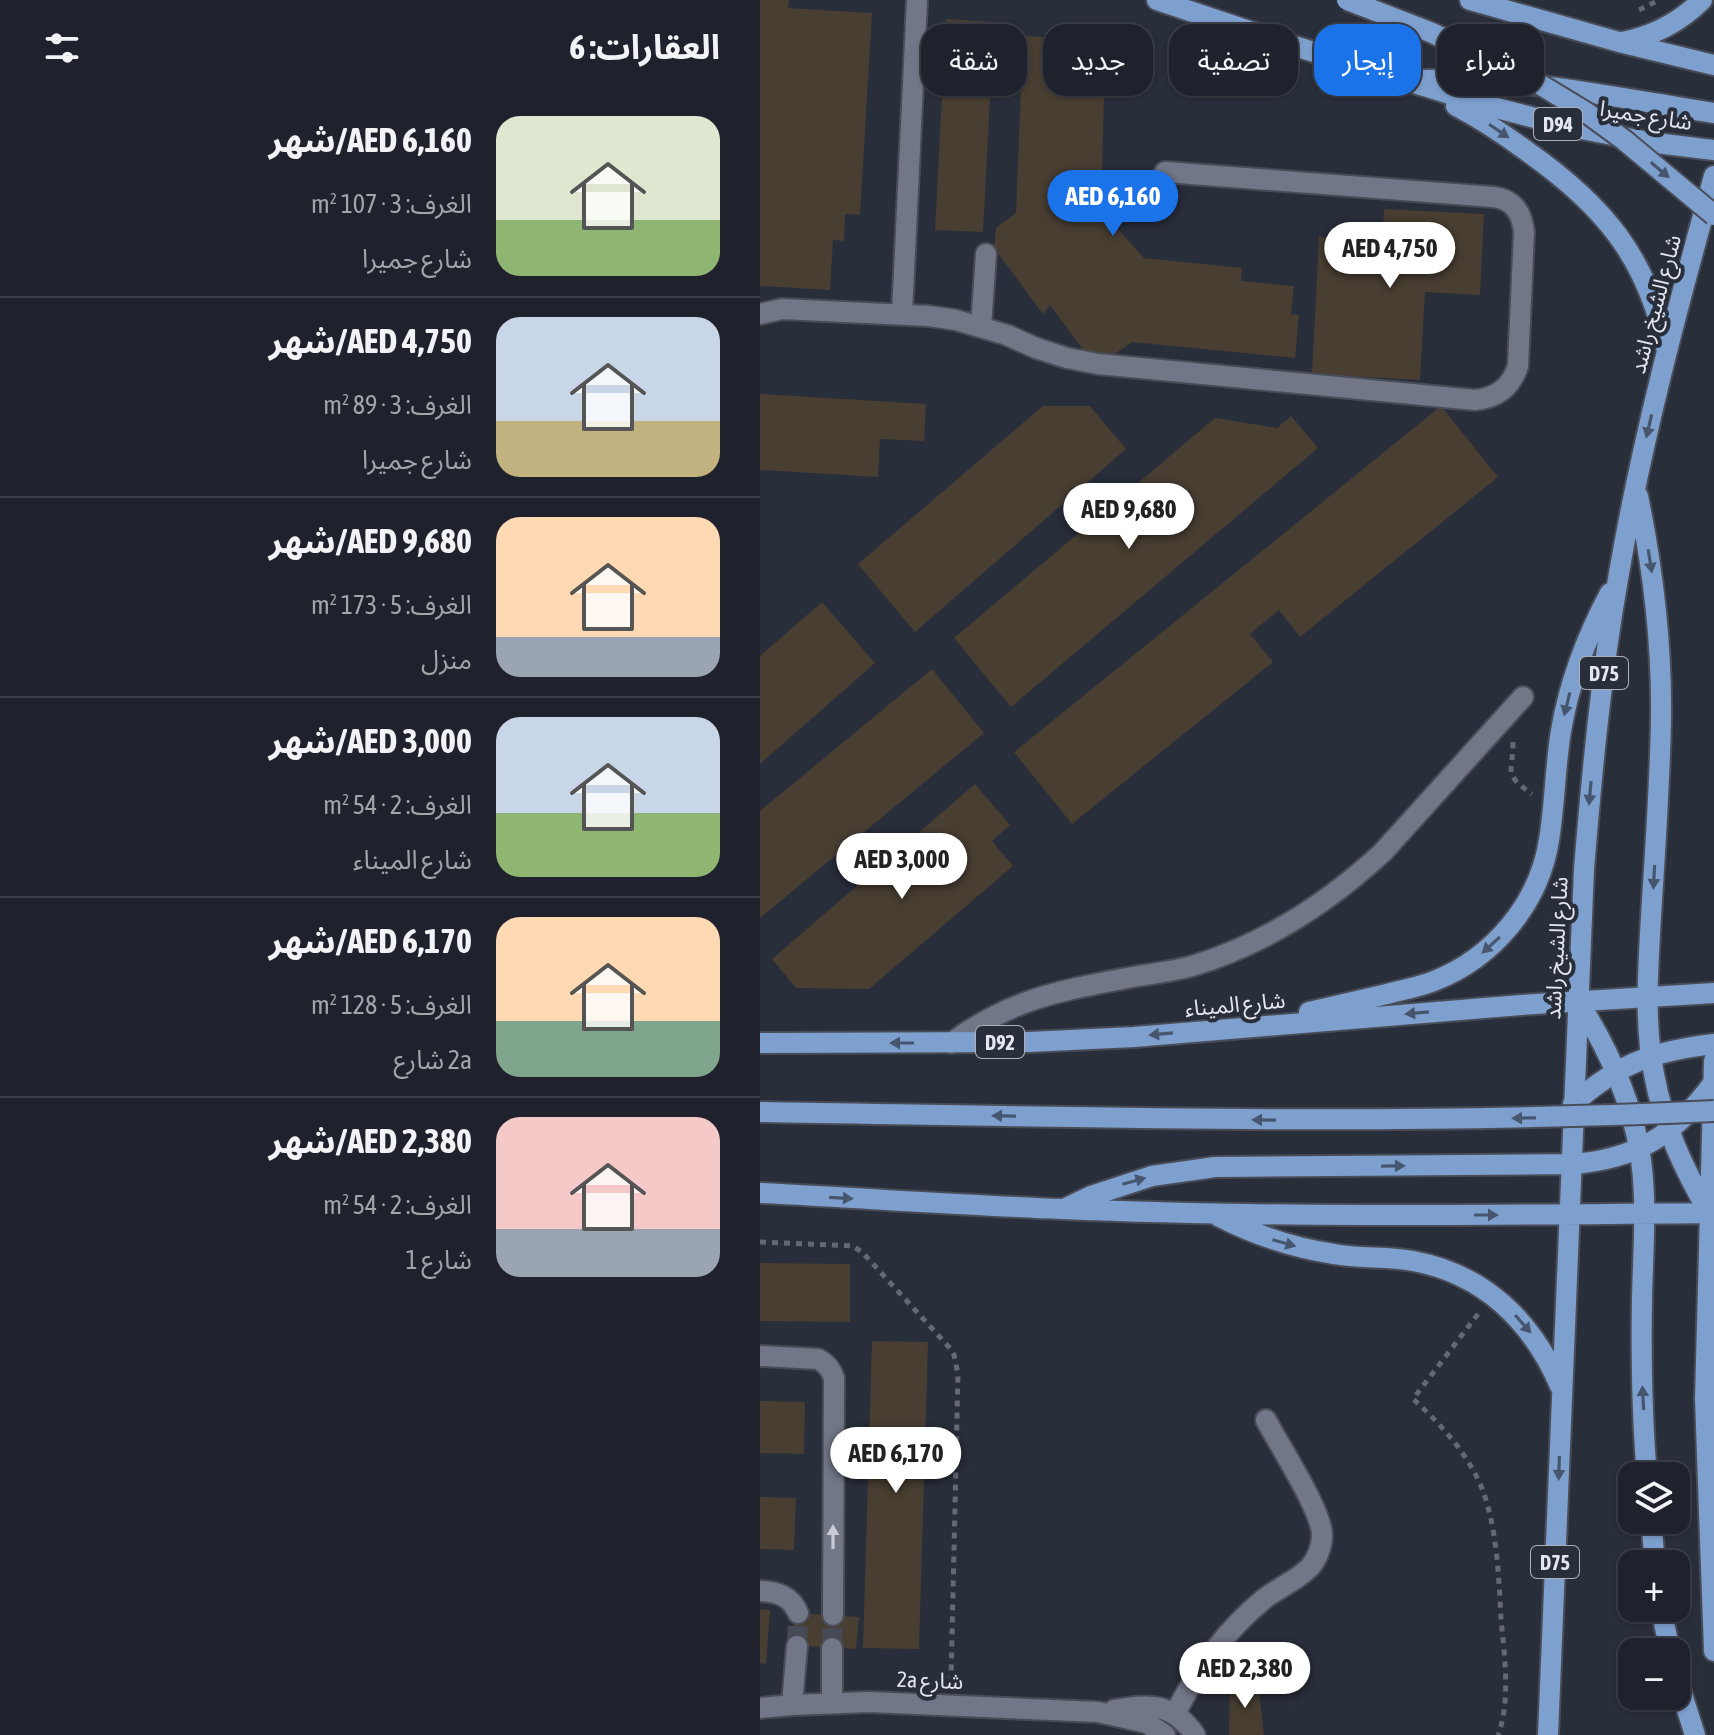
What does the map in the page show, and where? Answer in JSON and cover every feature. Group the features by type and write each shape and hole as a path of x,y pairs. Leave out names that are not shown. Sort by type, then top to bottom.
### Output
{"main road":[{"name":"شارع جميرا","path":"1157,0 1314,52"},
{"path":"1347,0 1430,32 1531,79 1624,140 1714,215"},
{"path":"1470,0 1714,65"},
{"path":"1619,42 1666,28 1702,0"},
{"path":"1421,80 1492,80 1714,113"},
{"name":"شارع جميرا","path":"1421,85 1566,126 1648,142 1714,150"},
{"path":"1421,88 1493,127 1545,164 1594,205 1617,233 1644,278 1654,301 1667,350"},
{"name":"شارع الشيخ راشد","path":"1548,1735 1573,1104 1584,869 1592,772 1617,580 1635,485 1667,350 1714,176"},
{"path":"1635,485 1653,576 1661,670 1648,996 1651,1055 1669,1131 1681,1160 1712,1214"},
{"path":"1239,1028 1433,982 1479,956 1513,922 1536,884 1549,841 1562,727 1578,666 1617,580"},
{"name":"شارع الميناء","path":"760,1043 1029,1042 1134,1037 1714,993"},
{"path":"1578,1001 1616,1071 1639,1149 1645,1214 1642,1385 1646,1462"},
{"path":"1573,1104 1616,1071 1651,1055 1714,1044"},
{"path":"1714,1061 1705,1399 1714,1651"},
{"path":"1062,1209 1152,1176 1215,1167 1571,1164 1606,1160 1639,1149 1669,1131 1686,1117 1713,1083"},
{"path":"760,1112 1317,1120 1595,1117 1714,1111"},
{"path":"760,1193 1062,1209 1212,1213 1712,1214"},
{"path":"1212,1213 1260,1236 1311,1251 1390,1258 1434,1266 1474,1283 1511,1310 1534,1337 1562,1390"},
{"path":"1687,1710 1695,1735"}],"street":[{"path":"902,314 917,0"},
{"path":"760,314 782,309 929,316 981,327 1067,358 1131,369 1475,400 1498,394 1514,377 1518,366 1524,232 1521,215 1510,202 1494,197 1165,172"},
{"path":"981,327 986,254"},
{"path":"760,300 782,309"},
{"path":"951,1043 997,1013 1022,1002 1057,992 1189,967 1250,944 1307,913 1383,852 1523,697"},
{"path":"760,1356 818,1359 831,1370 834,1378 833,1615"},
{"path":"1186,1725 1205,1662 1223,1639 1266,1597 1310,1567 1321,1546 1317,1512 1266,1420"},
{"path":"760,1591 786,1596 798,1613"},
{"path":"792,1705 797,1646"},
{"path":"832,1648 832,1703"},
{"name":"2a شارع","path":"760,1708 832,1703 1098,1712 1147,1723 1165,1735"},
{"name":"2a شارع","path":"1098,1712 1146,1705 1161,1708 1186,1725"}],"path":[{"path":"1503,720 1513,743 1509,767 1511,774 1536,796"},
{"path":"760,1242 853,1246 863,1253 954,1355 958,1374 951,1680 966,1681"},
{"path":"1492,1295 1413,1399 1460,1449 1483,1491 1490,1514 1500,1592 1505,1700 1498,1735"}],"building":[{"path":"760,0 789,0 788,8 872,13 860,215 845,214 844,241 833,240 830,290 760,286"},
{"path":"946,19 994,22 994,24 946,24"},
{"path":"1027,36 1043,37 1043,96 1104,96 1101,210 1144,258 1242,268 1241,281 1294,286 1291,314 1299,315 1295,358 1132,342 1106,360 1090,359 1050,305 1043,314 994,248 996,228 1016,213 1021,96 1027,96"},
{"path":"942,96 990,96 983,232 935,230"},
{"path":"1384,209 1484,214 1480,295 1425,292 1420,380 1312,374 1319,237 1366,240 1367,228 1383,229"},
{"path":"760,394 926,404 924,441 880,439 878,477 760,470"},
{"path":"1043,406 1090,406 1126,449 915,632 858,564"},
{"path":"1441,406 1498,477 1300,637 1279,610 1250,634 1273,662 1072,824 1014,752"},
{"path":"1291,416 1318,448 1011,707 954,638 1215,418 1277,428"},
{"path":"822,602 875,663 760,764 760,656"},
{"path":"932,669 984,733 760,918 760,811"},
{"path":"975,784 1010,825 992,841 1013,866 869,989 796,988 772,959"},
{"path":"760,1263 850,1264 850,1322 760,1321"},
{"path":"872,1341 928,1342 919,1649 863,1648"},
{"path":"760,1401 805,1402 804,1454 760,1453"},
{"path":"760,1497 796,1498 794,1550 760,1549"},
{"path":"760,1609 770,1610 766,1664 760,1663"},
{"path":"794,1613 859,1617 856,1649 792,1645"},
{"path":"1258,1683 1264,1735 1229,1735 1230,1684"}],"tunnel":[{"path":"797,1646 798,1613"},
{"path":"832,1648 833,1615"}]}
